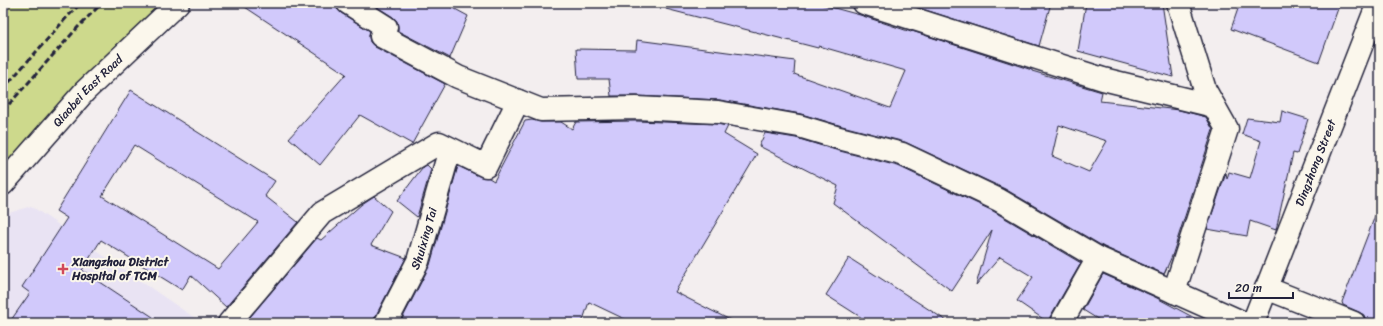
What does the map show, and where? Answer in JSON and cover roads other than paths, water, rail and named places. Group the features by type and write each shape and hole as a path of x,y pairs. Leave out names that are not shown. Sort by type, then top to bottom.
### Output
{"street":[{"name":"Qiaobei East Road","path":"3,184 85,92 178,3"},
{"path":"348,3 386,27 381,36 458,77 542,110 636,108 718,112 799,126 902,154 999,200 1098,258 1244,323"},
{"path":"864,3 1103,79 1214,106"},
{"path":"1174,292 1227,128 1205,90 1178,3"},
{"name":"Dingzhong Street","path":"1253,323 1378,3"},
{"path":"229,323 322,213 439,143 486,166 518,100"},
{"name":"Shuixing Tai","path":"386,323 418,261 450,149"},
{"path":"1061,323 1098,258"},
{"path":"1266,288 1354,323"}],"railway":[{"path":"3,89 81,3"},
{"path":"3,111 79,26 102,3"}],"place":[{"name":"Xiangzhou District Hospital of TCM","path":"63,269"}]}
